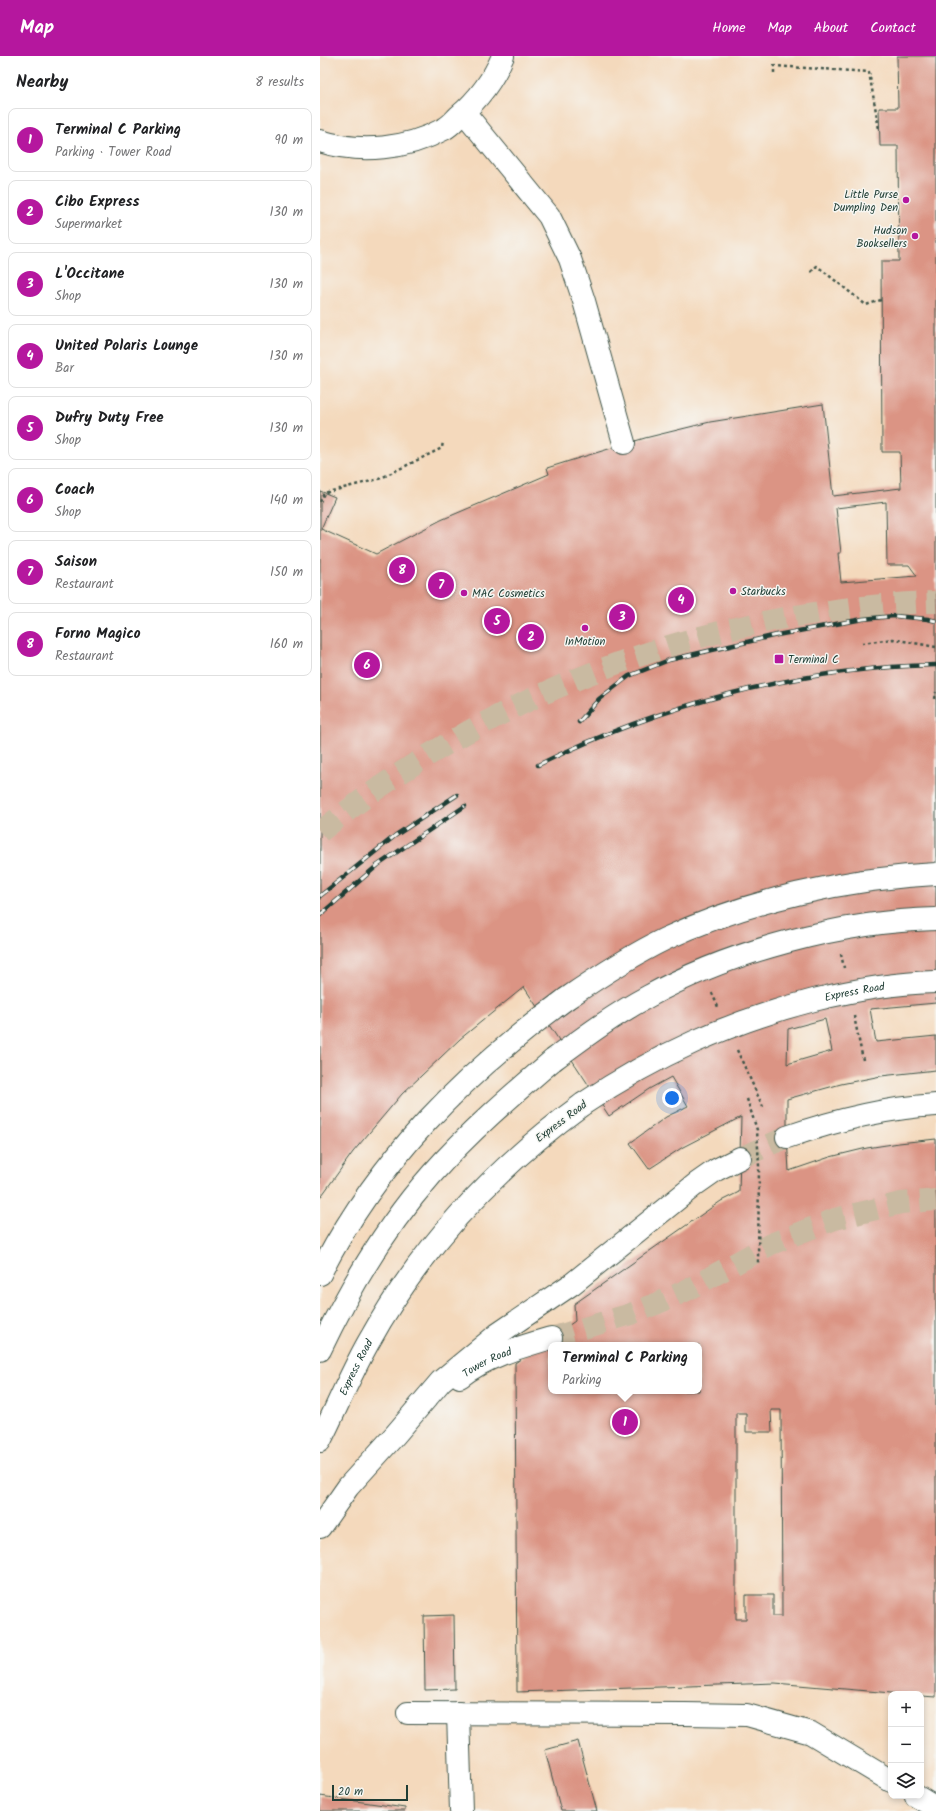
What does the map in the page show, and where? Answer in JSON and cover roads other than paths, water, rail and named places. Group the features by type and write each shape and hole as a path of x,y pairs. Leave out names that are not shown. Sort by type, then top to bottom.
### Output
{"street":[{"path":"320,141 339,148 372,149 411,142 445,128 473,104 496,73 503,56"},
{"path":"464,112 549,216 570,259 584,301 624,444"},
{"path":"320,1274 345,1228 374,1185 406,1142 460,1086 530,1026 566,999 616,966 665,939 749,907 839,886 893,877 936,874"},
{"path":"320,1350 340,1311 384,1235 432,1174 480,1124 554,1060 608,1021 648,996 688,976 774,946 823,934 884,924 936,919"},
{"name":"Express Road","path":"320,1441 368,1343 404,1285 431,1247 477,1195 510,1163 546,1132 584,1104 622,1079 663,1056 702,1037 754,1017 788,1006 852,991 898,984 936,982"},
{"path":"787,1137 843,1119 887,1111 936,1105"},
{"path":"320,1528 348,1488 441,1380 478,1349 572,1284 696,1184 716,1170 740,1158"},
{"name":"Tower Road","path":"412,1415 467,1371 508,1352 551,1338"},
{"path":"408,1713 678,1714 747,1716 811,1733 888,1779"},
{"path":"461,1811 466,1713"},
{"path":"921,1799 936,1808"}],"tunnel":[{"path":"320,832 388,782 459,737 533,699 609,666 688,640 769,621 852,608 936,602"},
{"path":"740,1158 787,1137"},
{"path":"551,1338 631,1314 658,1303 685,1291 771,1244 835,1219 901,1203 936,1200"}],"railway":[{"path":"579,722 599,699 629,676 669,660 777,635 863,619 894,616 936,621"},
{"path":"538,765 585,743 633,724 682,707 732,693 833,673 936,665"},
{"path":"320,896 396,835 457,795"},
{"path":"320,915 378,865 465,806"}],"place":[{"name":"Little Purse Dumpling Den","path":"906,200"},
{"name":"Hudson Booksellers","path":"915,236"},
{"name":"Forno Magico","path":"402,570"},
{"name":"Saison","path":"441,585"},
{"name":"Starbucks","path":"733,591"},
{"name":"MAC Cosmetics","path":"464,593"},
{"name":"United Polaris Lounge","path":"681,600"},
{"name":"L'Occitane","path":"622,617"},
{"name":"Dufry Duty Free","path":"497,621"},
{"name":"InMotion","path":"585,628"},
{"name":"Cibo Express","path":"531,637"},
{"name":"Terminal C","path":"779,659"},
{"name":"Coach","path":"367,665"},
{"name":"Terminal C Parking","path":"625,1422"}]}
